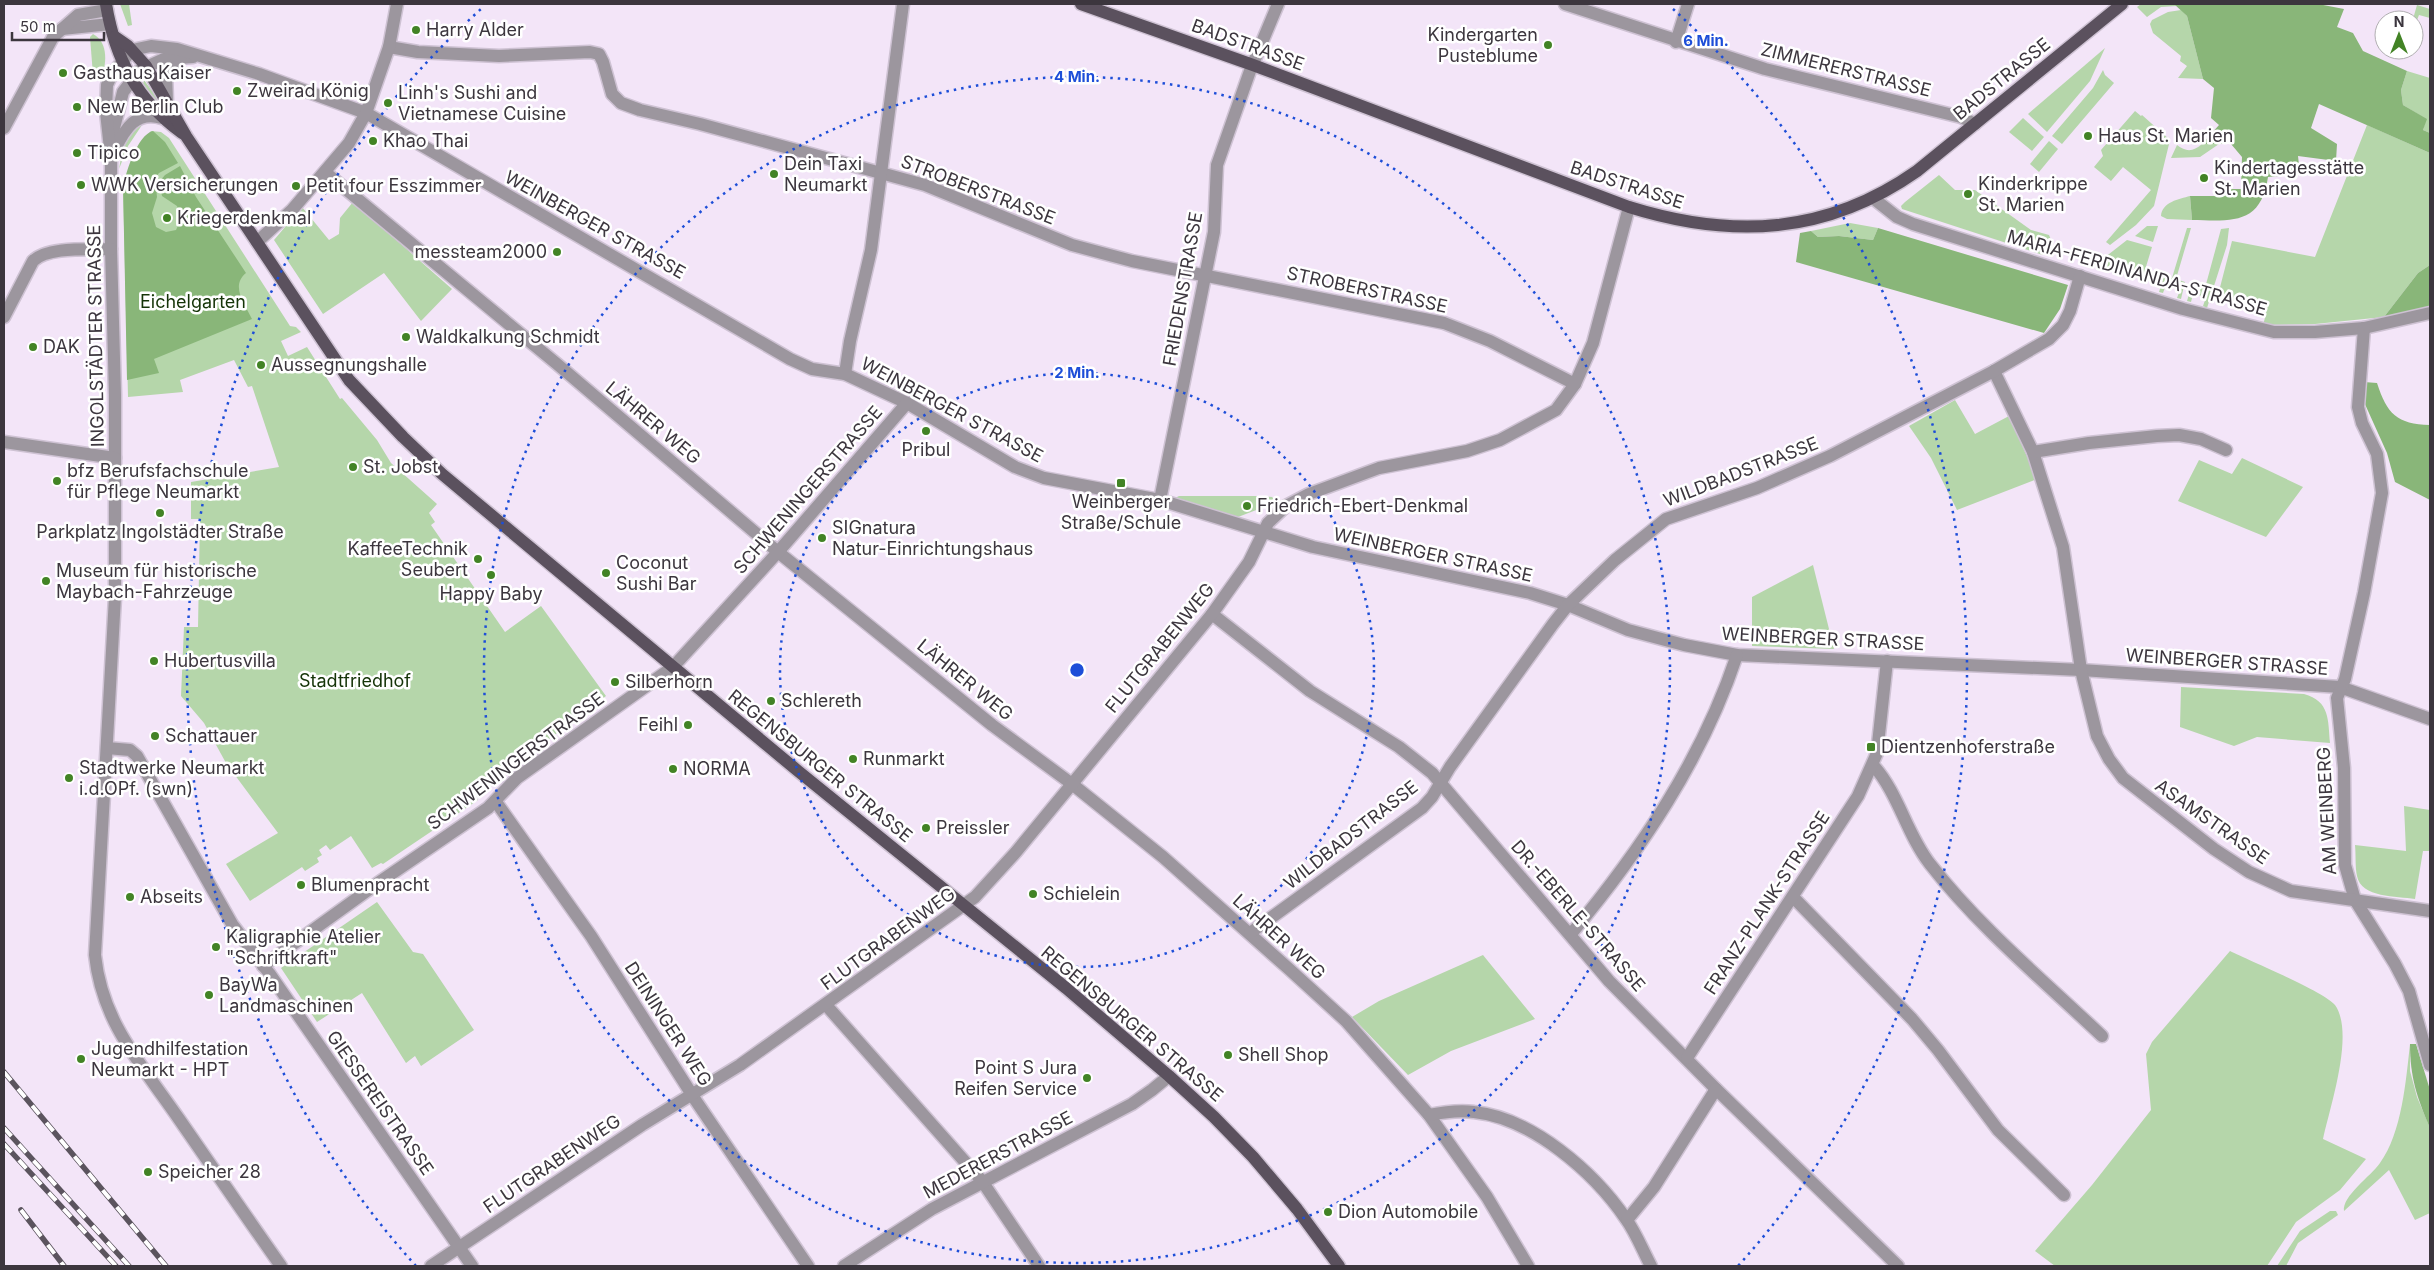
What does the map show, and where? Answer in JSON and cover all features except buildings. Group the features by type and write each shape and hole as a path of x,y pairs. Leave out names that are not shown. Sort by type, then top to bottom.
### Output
{"main road":[{"name":"BADSTRASSE","path":"1081,4 1253,65 1629,207 1678,221 1748,227 1780,225 1820,218 1873,198 1917,171 2122,4"},
{"path":"107,7 121,62 131,80"},
{"path":"115,37 132,50 146,66"},
{"name":"REGENSBURGER STRASSE","path":"146,66 186,136 349,380 403,437 442,474 673,667 963,906 1066,988 1169,1076 1214,1117 1259,1164 1297,1209 1339,1266"},
{"name":"REGENSBURGER STRASSE","path":"131,80 162,118 186,136"}],"street":[{"path":"257,242 292,210 349,143 366,113 389,47 397,4"},
{"path":"845,374 850,341 866,274 903,4"},
{"name":"FRIEDENSTRASSE","path":"1160,500 1214,232 1217,166 1253,65 1278,4"},
{"name":"ZIMMERERSTRASSE","path":"1566,4 1676,42 1765,68 1961,117 1975,124"},
{"path":"1676,42 1688,4"},
{"path":"4,128 49,42 60,30 82,14 107,7"},
{"path":"60,30 110,24"},
{"name":"WEINBERGER STRASSE","path":"132,50 165,46 259,74 366,113 790,358 812,369 845,374 906,403 1009,463 1032,474 1160,500 1313,547 1530,593 1568,605 1628,630 1684,645 1737,655 2081,670 2340,687 2430,718"},
{"name":"STROBERSTRASSE","path":"389,47 418,52 499,56 590,52 599,54 612,94 621,103 640,110 925,185 1072,245 1132,261 1444,323 1490,340 1575,384"},
{"name":"INGOLSTÄDTER STRASSE","path":"111,158 107,129 106,97 109,80 132,50"},
{"name":"WEINBERGER STRASSE","path":"146,66 164,59 200,56"},
{"path":"167,102 166,73 180,58"},
{"path":"131,80 146,66"},
{"name":"INGOLSTÄDTER STRASSE","path":"131,80 123,92 116,115 111,158 115,458 114,618 95,955 103,998 114,1024 146,1074 281,1266"},
{"path":"111,158 121,138 132,123 144,116 162,118"},
{"name":"LÄHRER WEG","path":"326,172 778,552 992,725 1072,784 1163,857 1250,933 1346,1021 1429,1115 1487,1197 1528,1266"},
{"name":"MARIA-FERDINANDA-STRASSE","path":"1873,198 1897,217 1913,224 2183,309 2274,332 2315,332 2364,328 2430,313"},
{"name":"FLUTGRABENWEG","path":"431,1266 642,1125 740,1065 980,893 997,875 1212,614 1249,562 1271,519 1286,506 1360,474 1401,462 1467,451 1500,440 1556,410 1575,384 1592,343 1629,207"},
{"path":"4,317 33,261 37,257 52,252 111,249"},
{"name":"WILDBADSTRASSE","path":"1250,933 1422,808 1568,605 1615,560 1666,519 1733,498 1798,471 1994,371 2049,339 2058,331 2070,312 2080,276"},
{"name":"AM WEINBERG","path":"2364,328 2358,407 2362,423 2377,454 2382,493 2364,593 2345,679 2340,687 2337,710 2344,768 2345,866 2355,900 2395,964 2409,991 2430,1065"},
{"name":"ASAMSTRASSE","path":"1994,371 2033,452 2063,547 2081,670 2097,736 2109,760 2123,778 2214,849 2272,884 2292,891 2430,912"},
{"name":"SCHWENINGERSTRASSE","path":"263,966 378,883 496,802 517,778 673,667 778,552 906,403"},
{"path":"2033,452 2089,443 2180,435 2201,439 2226,450"},
{"path":"4,442 115,458"},
{"name":"DR.-EBERLE-STRASSE","path":"1212,614 1291,677 1399,747 1441,783 1609,980 1657,1031 1687,1058 1716,1089 1898,1266"},
{"path":"1571,934 1604,895 1669,801 1726,690 1737,655"},
{"path":"1887,661 1879,742 1873,765 1890,787 1928,862 1950,889 2102,1036"},
{"name":"GIESSEREISTRASSE","path":"107,748 130,750 137,756 215,896 242,940 263,966 472,1266"},
{"name":"FRANZ-PLANK-STRASSE","path":"1687,1058 1858,796 1873,765"},
{"name":"DEININGER WEG","path":"496,802 591,936 692,1094 808,1266"},
{"path":"1793,897 1912,1019 1998,1130 2064,1195"},
{"path":"826,1005 982,1181 1039,1266"},
{"name":"MEDERERSTRASSE","path":"844,1266 932,1209 982,1181 1132,1104 1169,1076"},
{"path":"1627,1220 1654,1187 1716,1089"},
{"path":"1429,1115 1449,1112 1475,1112 1525,1127 1582,1169 1627,1220 1651,1266"}],"green space":[{"path":"120,4 129,4 132,25 128,26"},
{"path":"2141,4 2174,4 2177,6 2161,7 2147,17 2137,7"},
{"path":"2174,4 2318,4 2344,9 2337,27 2353,33 2363,51 2374,56 2374,60 2383,60 2407,71 2401,90 2403,105 2427,119 2423,130 2430,133 2430,153 2319,104 2311,128 2337,144 2336,161 2298,156 2300,174 2268,177 2259,204 2251,212 2242,217 2232,219 2192,220 2190,196 2217,196 2218,189 2241,189 2242,157 2231,144 2202,144 2219,125 2211,118 2214,88 2203,79 2187,16"},
{"path":"2417,5 2430,9 2430,18 2424,16 2424,10 2416,10"},
{"path":"2181,10 2187,16 2203,79 2178,78 2187,66 2180,61 2181,56 2153,33 2150,24 2152,20 2168,12"},
{"path":"93,34 102,43 105,55 104,68 100,79 93,75 90,37"},
{"path":"2105,48 2090,81 2047,132 2028,114"},
{"path":"2103,70 2105,75 2114,83 2062,144 2052,136 2093,88"},
{"path":"2407,71 2430,78 2430,133 2423,130 2426,119 2403,105 2401,90"},
{"path":"144,80 161,103 157,106 143,84"},
{"path":"2135,111 2170,140 2154,206 2136,225 2110,245 2106,242 2151,190 2123,167 2111,181 2094,167 2103,156 2101,150"},
{"path":"2023,118 2044,137 2032,151 2009,132"},
{"path":"138,122 142,125 128,146 119,169 124,141"},
{"path":"2367,125 2430,153 2430,265 2418,273 2384,317 2315,324 2263,325 2266,314 2217,299 2232,241 2315,257"},
{"name":"Stadtfriedhof","path":"151,131 161,132 169,138 290,326 296,327 301,332 281,341 288,356 307,347 340,399 342,398 377,440 391,463 437,504 429,513 435,522 431,525 505,632 541,606 606,696 475,795 478,800 383,864 381,863 372,868 351,836 330,850 326,845 319,850 322,855 317,858 319,862 305,871 302,867 250,901 226,864 278,833 226,763 204,723 181,696 184,627 198,627 200,519 191,519 191,482 279,467 252,386 248,387 234,360 180,380 183,392 128,397 123,185 134,154"},
{"name":"Eichelgarten","path":"153,131 165,142 178,163 159,173 155,178 157,197 152,213 156,227 166,232 176,230 181,219 177,206 162,196 159,182 165,175 180,166 196,197 246,273 241,278 239,289 252,319 154,359 159,373 127,380 123,185 138,146 147,134"},
{"path":"2049,141 2058,149 2039,172 2030,164"},
{"path":"2202,144 2219,144 2200,157 2171,158 2177,145 2183,149 2190,150 2196,149"},
{"path":"1939,175 1955,190 1975,190 2031,230 2049,235 2052,242 2043,255 1902,209 1901,206 1905,202"},
{"path":"2190,196 2192,220 2167,219 2161,216 2164,207 2168,204"},
{"path":"353,202 452,289 421,321 384,273 323,314 274,240 302,207 329,240 339,234 340,218"},
{"path":"1850,223 1878,228 1873,240 1839,236 1818,237 1811,231"},
{"path":"2147,226 2158,226 2153,242 2135,236"},
{"path":"1878,228 2068,285 2060,309 2044,333 1796,262 1800,233 1811,231 1818,237 1839,236 1873,240"},
{"path":"2187,228 2191,228 2176,279 2185,282 2181,299 2177,298 2180,290 2166,285 2163,293 2159,292 2164,276 2172,278"},
{"path":"2229,228 2227,245 2207,308 2203,306 2206,297 2193,294 2191,302 2187,301 2192,284 2205,288 2221,229"},
{"path":"2127,240 2152,247 2145,270 2158,274 2155,285 2150,283 2151,279 2123,270 2121,275 2104,267 2104,258"},
{"path":"2430,265 2430,307 2384,317 2418,273"},
{"path":"2364,382 2377,383 2389,410 2401,419 2430,425 2430,500 2395,482 2387,453 2364,402"},
{"path":"1955,400 1975,434 2009,416 2037,479 1957,510 1931,458 1909,426"},
{"path":"2242,458 2303,487 2266,537 2178,501 2199,460 2232,474"},
{"path":"1179,496 1261,496 1272,497 1275,500 1272,504 1238,517 1175,498"},
{"path":"1813,565 1834,649 1752,646 1752,597"},
{"path":"2181,687 2304,694 2312,697 2319,701 2326,712 2330,743 2257,737 2234,746 2180,727"},
{"path":"2404,806 2430,810 2430,851 2423,851 2415,899 2381,895 2372,892 2360,883 2356,872 2355,845 2406,851"},
{"path":"377,902 413,952 423,954 474,1030 421,1066 415,1056 406,1063 362,993 317,1022 281,968"},
{"path":"2230,951 2317,992 2335,1005 2341,1017 2343,1033 2342,1051 2323,1139 2366,1159 2340,1190 2296,1222 2267,1266 2055,1266 2035,1251 2092,1185 2151,1110 2146,1054 2152,1042"},
{"path":"1483,955 1535,1019 1451,1051 1408,1075 1352,1017 1379,1001"},
{"path":"2410,1044 2410,1071 2417,1097 2430,1128 2430,1213 2415,1220 2389,1170 2344,1211 2345,1205 2352,1193 2380,1163 2393,1137 2402,1106"},
{"path":"2410,1044 2416,1044 2430,1090 2430,1128 2415,1087 2411,1067"},
{"path":"2330,1211 2336,1211 2338,1215 2298,1243 2286,1266 2277,1266 2300,1231"}],"railway":[{"path":"4,1072 166,1266"},
{"path":"4,1128 129,1266"},
{"path":"4,1144 116,1266"},
{"path":"21,1210 64,1266"}],"place":[{"name":"Harry Alder","path":"416,30"},
{"name":"Kindergarten Pusteblume","path":"1548,45"},
{"name":"Gasthaus Kaiser","path":"63,73"},
{"name":"Zweirad König","path":"237,91"},
{"name":"Linh's Sushi and Vietnamese Cuisine","path":"388,103"},
{"name":"New Berlin Club","path":"77,107"},
{"name":"Haus St. Marien","path":"2088,136"},
{"name":"Khao Thai","path":"373,141"},
{"name":"Tipico","path":"77,153"},
{"name":"Dein Taxi Neumarkt","path":"774,174"},
{"name":"Kindertagesstätte St. Marien","path":"2204,178"},
{"name":"WWK Versicherungen","path":"81,185"},
{"name":"Petit four Esszimmer","path":"296,186"},
{"name":"Kinderkrippe St. Marien","path":"1968,194"},
{"name":"Kriegerdenkmal","path":"167,218"},
{"name":"messteam2000","path":"557,252"},
{"name":"Waldkalkung Schmidt","path":"406,337"},
{"name":"DAK","path":"33,347"},
{"name":"Aussegnungshalle","path":"261,365"},
{"name":"Pribul","path":"926,431"},
{"name":"St. Jobst","path":"353,467"},
{"name":"bfz Berufsfachschule für Pflege Neumarkt","path":"57,481"},
{"name":"Weinberger Straße/Schule","path":"1121,483"},
{"name":"Friedrich-Ebert-Denkmal","path":"1247,506"},
{"name":"Parkplatz Ingolstädter Straße","path":"160,513"},
{"name":"SIGnatura Natur-Einrichtungshaus","path":"822,538"},
{"name":"KaffeeTechnik Seubert","path":"478,559"},
{"name":"Coconut Sushi Bar","path":"606,573"},
{"name":"Happy Baby","path":"491,575"},
{"name":"Museum für historische Maybach-Fahrzeuge","path":"46,581"},
{"name":"Hubertusvilla","path":"154,661"},
{"name":"Silberhorn","path":"615,682"},
{"name":"Schlereth","path":"771,701"},
{"name":"Feihl","path":"688,725"},
{"name":"Schattauer","path":"155,736"},
{"name":"Dientzenhoferstraße","path":"1871,747"},
{"name":"Runmarkt","path":"853,759"},
{"name":"NORMA","path":"673,769"},
{"name":"Stadtwerke Neumarkt i.d.OPf. (swn)","path":"69,778"},
{"name":"Preissler","path":"926,828"},
{"name":"Blumenpracht","path":"301,885"},
{"name":"Schielein","path":"1033,894"},
{"name":"Abseits","path":"130,897"},
{"name":"Kaligraphie Atelier \"Schriftkraft\"","path":"216,947"},
{"name":"BayWa Landmaschinen","path":"209,995"},
{"name":"Shell Shop","path":"1228,1055"},
{"name":"Jugendhilfestation Neumarkt - HPT","path":"81,1059"},
{"name":"Point S Jura Reifen Service","path":"1087,1078"},
{"name":"Speicher 28","path":"148,1172"},
{"name":"Dion Automobile","path":"1328,1212"}]}
